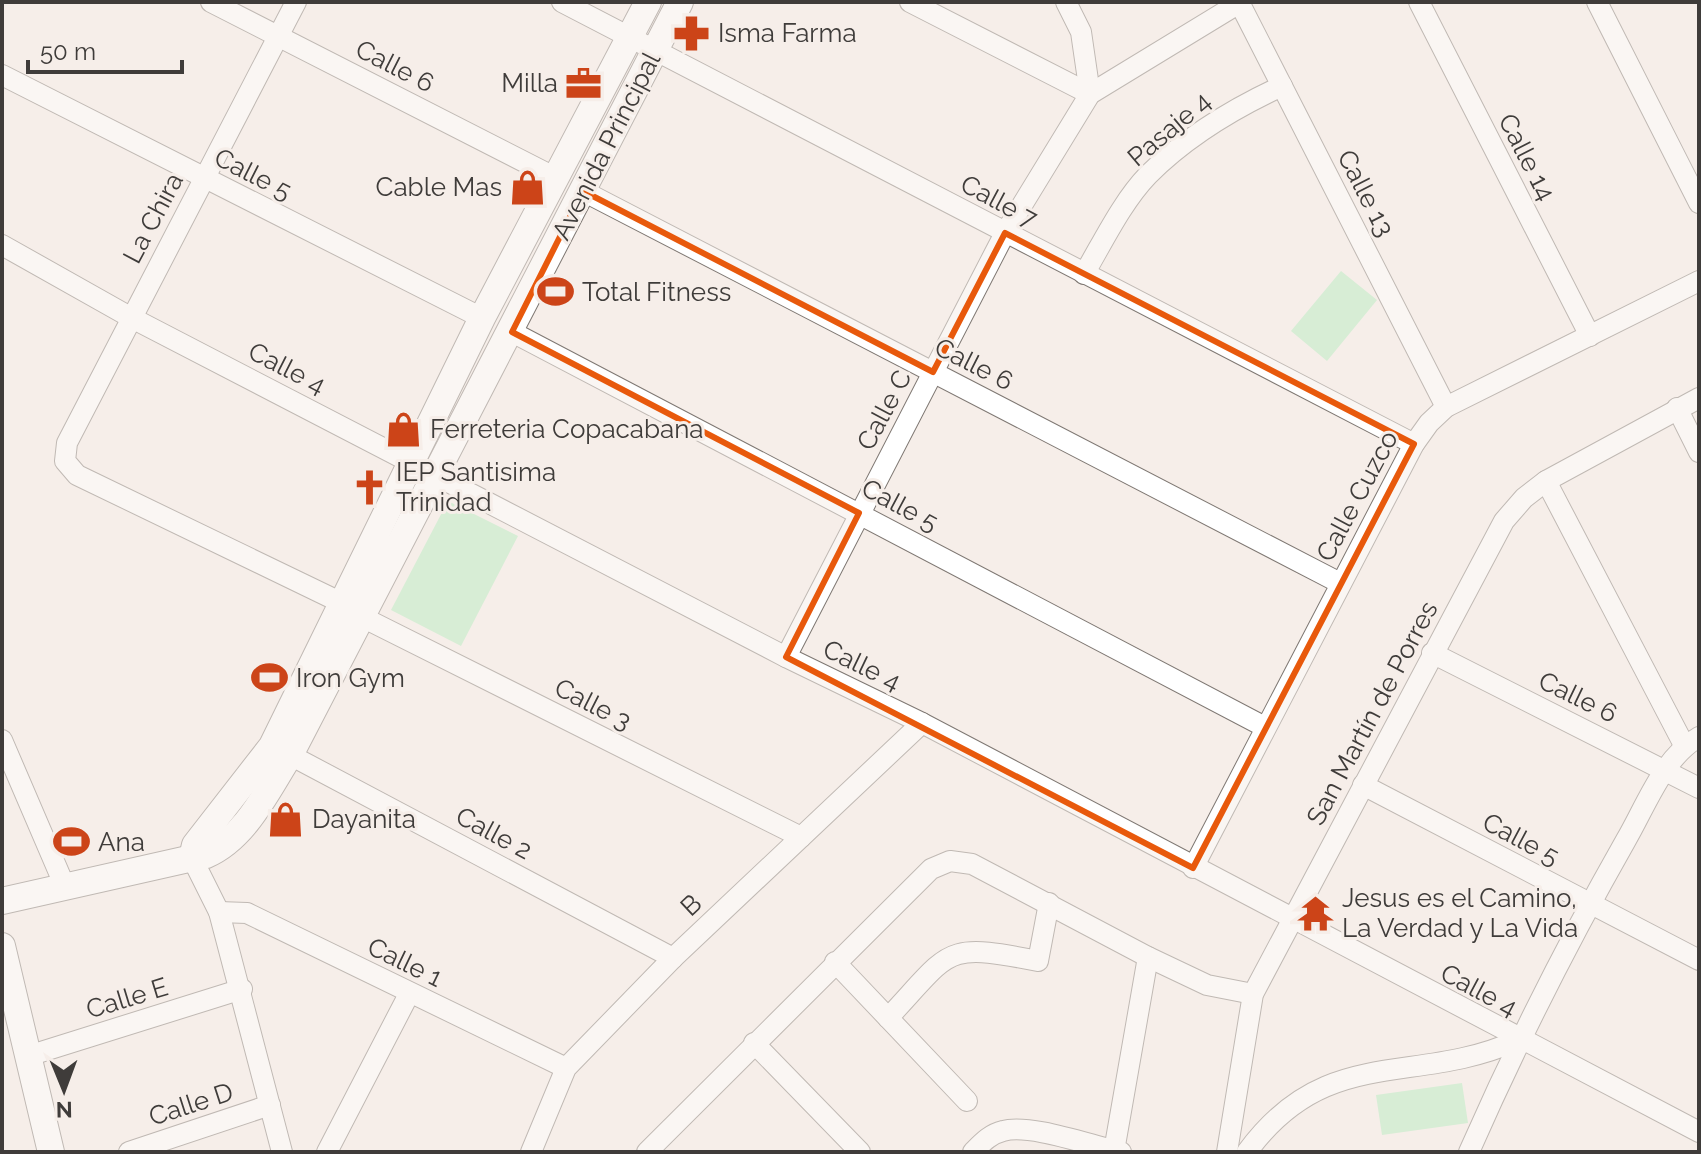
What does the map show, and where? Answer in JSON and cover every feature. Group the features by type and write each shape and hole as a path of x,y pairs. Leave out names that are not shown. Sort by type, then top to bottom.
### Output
{"street":[{"name":"Calle 6","path":"211,2 554,177"},
{"name":"La Chira","path":"65,461 67,443 130,317 296,2"},
{"name":"Calle 7","path":"562,2 1414,444"},
{"name":"Avenida Principal","path":"2,901 66,889 192,858 229,843 290,755 411,462 554,177 648,2"},
{"name":"Avenida Principal","path":"192,858 195,845 272,746 437,474 680,2"},
{"path":"910,2 1090,94"},
{"path":"1066,2 1081,32 1090,94"},
{"name":"Calle C","path":"786,657 1005,233 1090,94 1240,2"},
{"name":"Calle 13","path":"1240,2 1446,407"},
{"name":"Calle 14","path":"1419,2 1590,336"},
{"path":"1597,2 1699,203"},
{"name":"Calle 5","path":"4,82 204,178 482,318"},
{"name":"Pasaje 4","path":"1084,274 1147,177 1197,133 1238,106 1282,86"},
{"name":"Calle 6","path":"583,191 1340,583"},
{"name":"Calle 4","path":"2,245 130,317 786,657 922,723 1518,1040 1699,1132"},
{"name":"Calle Cuzco","path":"1193,868 1263,726 1414,444 1429,423 1446,407 1699,281"},
{"name":"Calle 5","path":"512,332 1263,726"},
{"name":"San Martín de Porres","path":"1227,1152 1253,994 1504,521 1524,498 1546,481 1699,398"},
{"path":"1677,408 1699,452"},
{"name":"Calle 3","path":"65,461 77,475 801,837"},
{"path":"1469,1152 1518,1040 1589,904 1666,770 1692,741 1546,481"},
{"name":"Calle 6","path":"1432,653 1699,788"},
{"name":"B","path":"531,1152 566,1068 673,958 922,723"},
{"path":"2,740 66,889"},
{"name":"Calle 2","path":"290,755 673,958"},
{"name":"Calle 5","path":"1363,785 1699,960"},
{"path":"192,858 219,912 242,989 282,1152"},
{"path":"647,1152 931,869 950,861 972,864 1207,985 1253,994"},
{"path":"888,1018 947,956 983,950 1038,961 1049,903"},
{"name":"Calle 1","path":"219,912 247,913 566,1068"},
{"path":"2,946 51,1152"},
{"path":"973,1152 991,1136 1006,1129 1117,1151 1148,957"},
{"path":"835,962 967,1101"},
{"name":"Calle E","path":"28,1056 242,989"},
{"path":"327,1152 409,994"},
{"path":"1247,1152 1273,1121 1305,1095 1342,1078 1493,1051 1518,1040"},
{"path":"754,1043 860,1152"},
{"name":"Calle D","path":"129,1152 270,1105"}],"highlighted area":[{"path":"583,191 933,372 1005,233 1414,444 1193,868 786,657 859,513 512,332"}],"green space":[{"path":"1341,271 1377,300 1327,361 1291,331"},
{"path":"448,501 518,536 461,646 391,610"},
{"path":"1462,1083 1468,1123 1382,1135 1376,1095"}],"place":[{"name":"Isma Farma","path":"692,33"},
{"name":"Milla","path":"584,83"},
{"name":"Cable Mas","path":"528,187"},
{"name":"Total Fitness","path":"556,292"},
{"name":"Ferreteria Copacabana","path":"404,429"},
{"name":"IEP Santisima Trinidad","path":"370,487"},
{"name":"Iron Gym","path":"270,678"},
{"name":"Dayanita","path":"286,819"},
{"name":"Ana","path":"72,842"},
{"name":"Jesus es el Camino, La Verdad y La Vida","path":"1316,913"}]}
